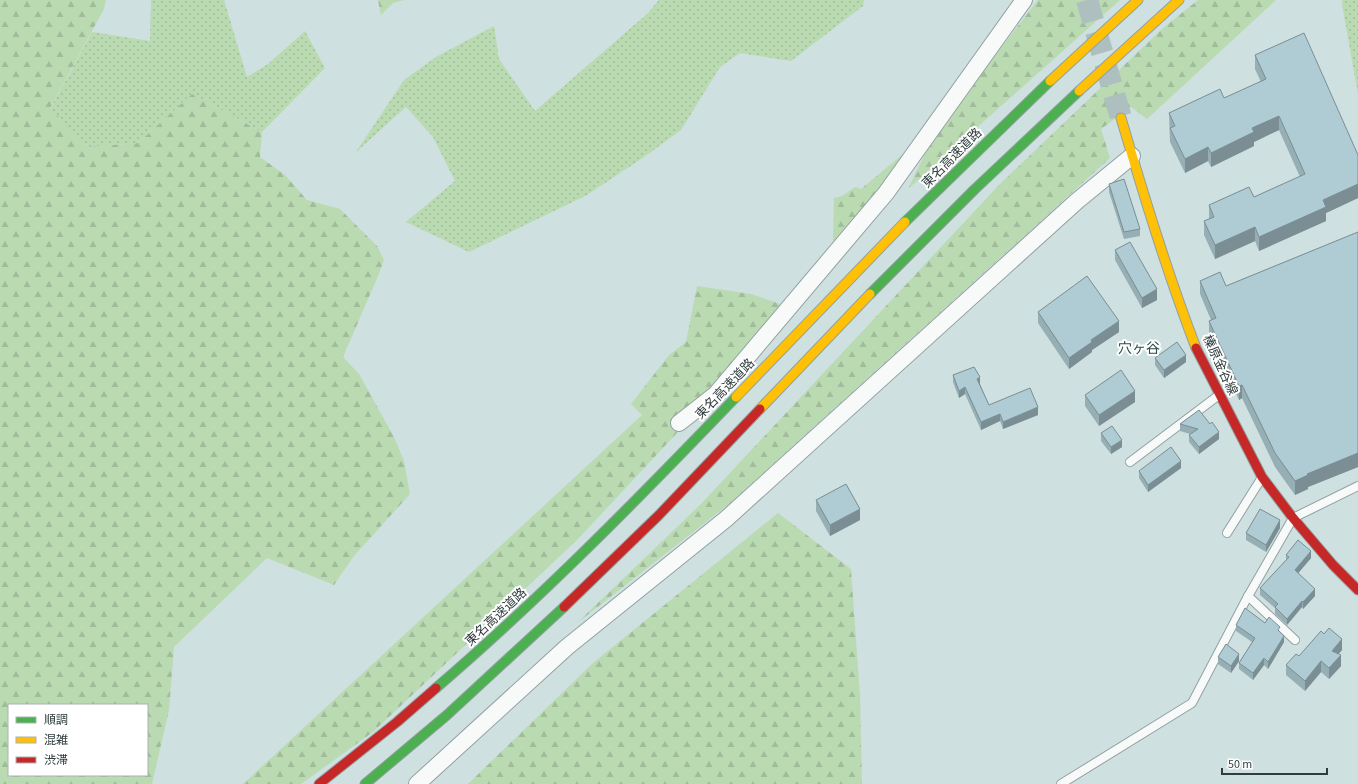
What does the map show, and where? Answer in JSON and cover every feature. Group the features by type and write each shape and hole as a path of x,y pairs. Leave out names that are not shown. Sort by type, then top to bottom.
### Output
{"main road":[{"name":"東名高速道路","path":"319,784 453,675 524,610 637,499 895,232 997,131 1138,0"},
{"path":"365,784 447,715 540,630 659,515 873,291 975,189 1052,115 1179,0"},
{"name":"榛原金谷線","path":"1121,118 1174,291 1199,355 1262,478 1292,518 1333,565 1358,590"}],"street":[{"path":"679,423 716,394 886,193 1024,0"},
{"path":"417,784 567,647 726,519 1077,201 1132,156"}],"lane":[{"path":"1130,462 1219,394"},
{"path":"1228,533 1262,478"},
{"path":"1061,784 1192,702 1248,596 1292,518 1358,486"},
{"path":"1248,596 1295,640"}],"green space":[{"path":"0,0 106,0 104,9 50,108 89,147 138,143 192,94 262,132 260,157 285,175 307,200 340,209 377,246 384,260 343,357 359,374 394,437 404,461 410,494 354,556 334,585 267,558 174,647 169,710 152,784 0,784"},
{"path":"151,0 224,0 247,77 268,64 305,31 325,68 262,132 192,94 138,143 89,147 50,109 92,32 150,41"},
{"path":"378,0 404,0 393,3 381,15"},
{"path":"659,0 864,0 863,6 791,61 740,53 720,67 681,130 647,155 587,195 469,252 406,222 455,181 433,137 406,107 356,152 404,80 436,57 494,26 499,59 535,111 647,14"},
{"path":"1038,0 1120,0 908,189 935,133"},
{"path":"1198,0 1276,0 1147,119 1131,107 1101,129 1110,158 729,504 577,623 701,504 998,186 1162,29"},
{"path":"1342,0 1358,0 1358,94 1343,10"},
{"path":"909,149 876,200 855,224 833,241 834,198 842,196 855,187 861,189"},
{"path":"697,286 751,294 780,304 705,403 577,540 373,732 301,784 243,784 642,415 631,404 669,355 686,342"},
{"path":"778,513 851,569 860,696 862,784 468,784 593,663"}],"building":[{"path":"1304,33 1358,155 1358,184 1323,200 1326,207 1259,237 1255,227 1215,245 1204,221 1214,217 1209,205 1249,187 1254,197 1305,174 1279,116 1252,128 1254,132 1211,153 1208,147 1185,159 1170,128 1175,126 1169,113 1220,89 1224,98 1266,79 1255,55"},
{"path":"1124,179 1140,229 1124,232 1109,184"},
{"path":"1358,232 1358,453 1307,474 1308,475 1295,481 1275,453 1242,385 1239,386 1209,321 1216,318 1200,281 1220,272 1226,286"},
{"path":"1130,242 1157,289 1142,298 1115,250"},
{"path":"1087,276 1119,321 1091,340 1092,342 1069,358 1038,312"},
{"path":"1177,342 1186,355 1164,370 1155,358"},
{"path":"974,367 980,377 977,379 989,405 1030,388 1038,407 1003,422 1000,414 981,422 965,387 959,391 953,375"},
{"path":"1121,370 1135,391 1099,415 1085,395"},
{"path":"1199,410 1210,424 1212,422 1219,432 1199,447 1189,435 1198,429 1180,424"},
{"path":"1112,426 1122,440 1111,447 1101,433"},
{"path":"1171,447 1181,461 1148,485 1139,471"},
{"path":"846,484 860,509 830,525 816,500"},
{"path":"1260,509 1280,520 1266,545 1246,533"},
{"path":"1298,540 1311,551 1295,570 1315,589 1303,602 1302,601 1287,619 1275,607 1278,604 1260,588 1289,557 1286,555"},
{"path":"1245,608 1265,623 1269,617 1280,627 1278,630 1284,636 1268,662 1264,658 1253,673 1239,663 1255,638 1236,625"},
{"path":"1329,628 1342,639 1332,651 1341,655 1329,668 1321,661 1305,681 1286,665 1296,654 1299,656 1321,631 1324,634"},
{"path":"1226,644 1239,654 1231,666 1218,657"}],"tunnel":[{"path":"1087,0 1121,118"}],"traffic: fast":[{"path":"905,222 1050,81"},
{"path":"870,294 975,189 1079,91"},
{"path":"436,688 514,618 590,546 736,397"},
{"path":"365,784 447,715 564,607"}],"traffic: slow":[{"path":"1050,81 1138,0"},
{"path":"1079,91 1179,0"},
{"path":"1121,118 1147,205 1196,348"},
{"path":"736,397 905,222"},
{"path":"760,409 870,294"}],"traffic: jam":[{"path":"1196,348 1262,477 1293,518 1333,565 1358,590"},
{"path":"564,607 659,515 760,409"},
{"path":"319,784 397,722 436,688"}],"district":[{"name":"穴ヶ谷","path":"1139,349"}]}
